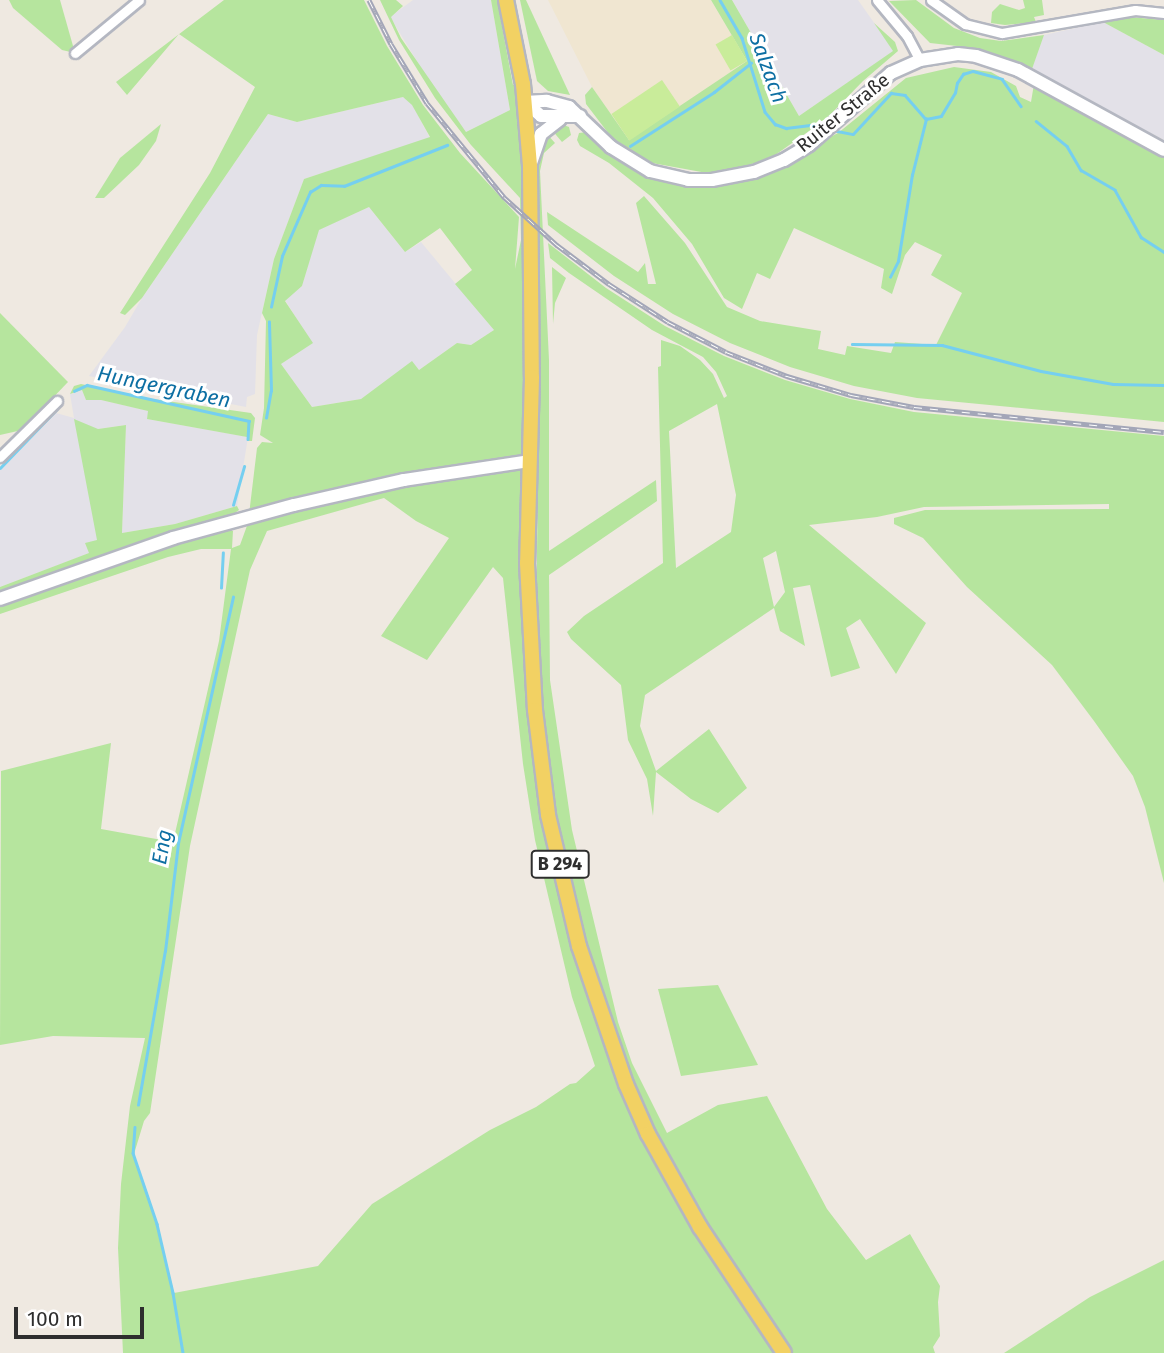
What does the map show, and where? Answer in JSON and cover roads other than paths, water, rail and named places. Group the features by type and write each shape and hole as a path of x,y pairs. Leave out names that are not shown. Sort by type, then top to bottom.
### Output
{"main road":[{"name":"B 294","path":"506,0 525,102 530,166 530,460 527,563 535,710 548,814 579,946 605,1029 648,1134 700,1227 784,1353"}],"street":[{"path":"75,53 126,4 139,0"},
{"path":"877,0 907,36 920,60"},
{"path":"931,0 965,24 1002,33 1135,10 1164,13"},
{"name":"Ruiter Straße","path":"525,102 560,103 580,116 632,162 650,172 688,180 712,180 754,172 784,160 816,139 877,83 920,60 958,54 995,62 1030,76 1164,150"},
{"path":"525,102 541,116 559,119 580,116"},
{"path":"530,166 541,134 559,119"},
{"path":"0,457 57,401"},
{"path":"0,599 173,538 281,508 404,480 530,460"}],"waterway":[{"name":"Salzach","path":"720,0 742,38 765,112 775,124 786,128 810,125 822,128"},
{"name":"Hungergraben","path":"630,146 714,92 751,63"},
{"name":"Salzach","path":"832,130 853,134 891,93 905,95 926,119 941,116 963,74 973,71 1002,79 1021,106"},
{"path":"890,277 898,261 912,175 926,119"},
{"name":"Salzach","path":"1036,121 1067,146 1081,170 1115,190 1141,237 1164,252"},
{"name":"Hungergraben","path":"271,307 282,256 310,192 321,185 344,186 447,145"},
{"name":"Hungergraben","path":"266,418 271,391 269,322"},
{"path":"852,344 942,345 1041,371 1113,384 1164,385"},
{"name":"Hungergraben","path":"74,391 87,385 249,421 248,439"},
{"name":"Hungergraben","path":"0,468 56,410"},
{"name":"Eng","path":"233,505 244,467"},
{"name":"Eng","path":"221,588 223,553"},
{"name":"Eng","path":"138,1105 165,951 178,843 233,597"},
{"name":"Eng","path":"135,1127 133,1153 157,1224 183,1353"}],"railway":[{"path":"369,0 391,44 427,103 504,197 557,245 609,284 668,322 726,352 787,376 851,395 914,407 1164,432"}]}
